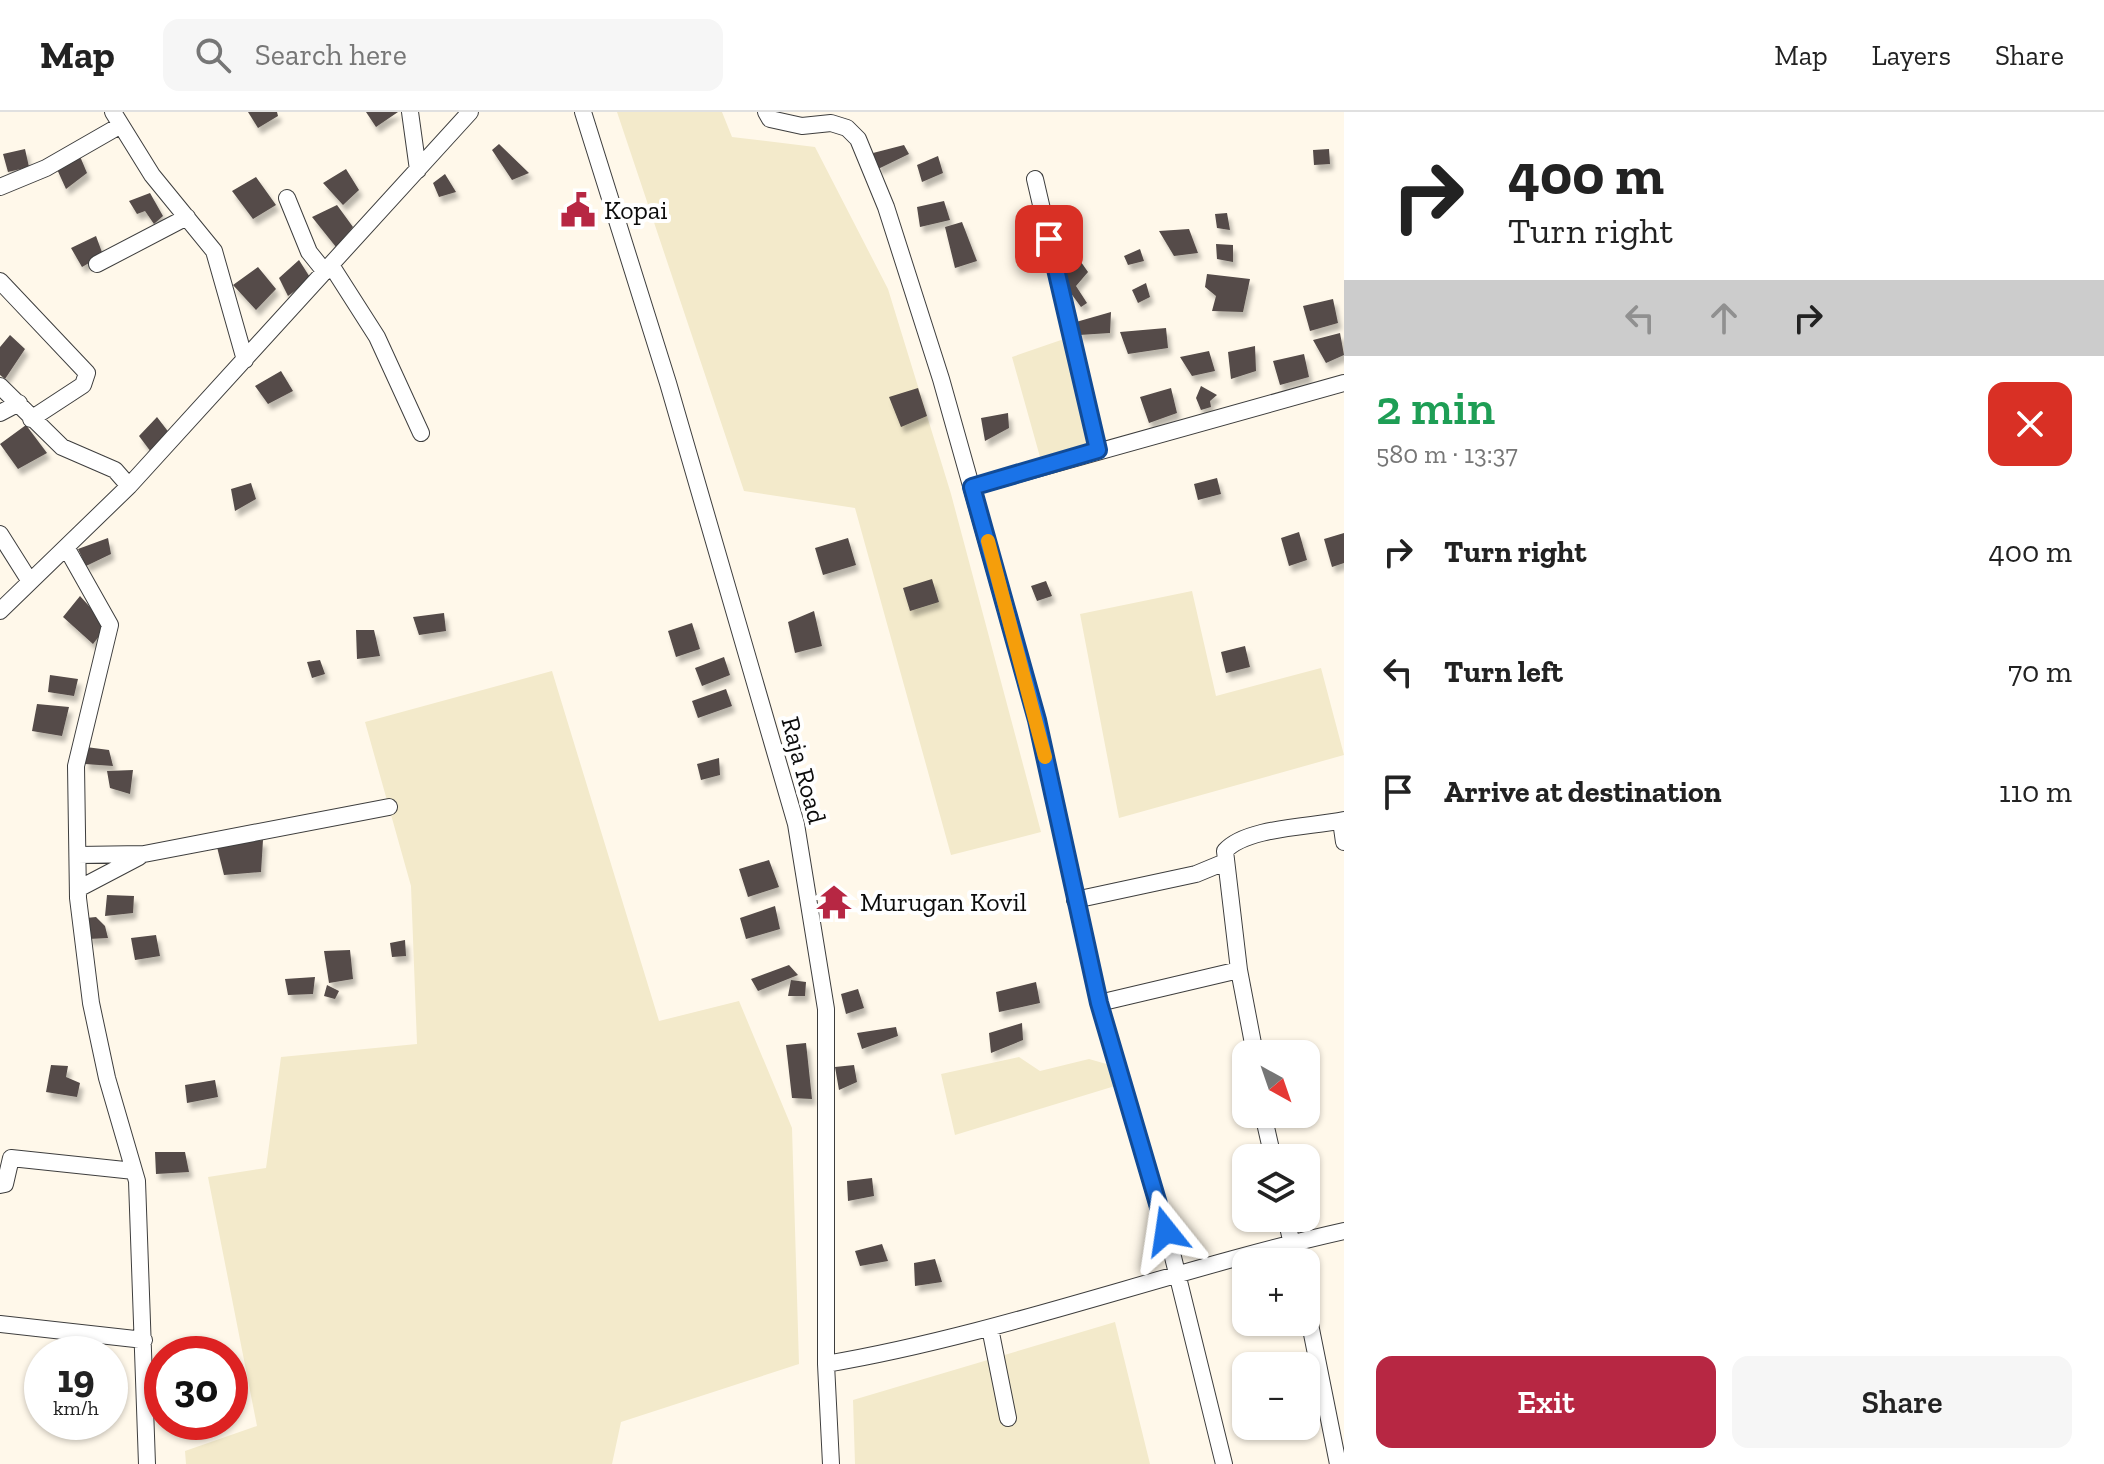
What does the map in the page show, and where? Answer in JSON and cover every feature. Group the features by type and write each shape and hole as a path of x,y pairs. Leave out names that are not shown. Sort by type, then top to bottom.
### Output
{"street":[{"path":"410,112 418,170"},
{"path":"0,611 129,486 470,112"},
{"name":"Raja Road","path":"583,112 668,383 796,824 826,1009 826,1364 831,1464"},
{"path":"766,112 770,119 802,126 831,123 847,128 858,139 886,207 972,487 1037,720 1099,1003 1177,1275 1224,1464"},
{"path":"0,187 46,168 117,119 152,175 214,251 245,360"},
{"path":"1035,179 1098,450"},
{"path":"287,198 309,252 328,268 377,337 421,433"},
{"path":"97,264 187,217"},
{"path":"0,281 87,373 83,385 31,419"},
{"path":"972,487 1344,383"},
{"path":"0,386 62,447 115,470 129,486"},
{"path":"0,413 19,403"},
{"path":"0,534 29,580"},
{"path":"0,1324 144,1340 134,1171 107,1078 91,1003 78,889 76,766 110,625 66,547"},
{"path":"78,855 144,854 389,807"},
{"path":"1252,1040 1239,970 1225,851 1237,840 1342,820 1344,842"},
{"path":"78,889 144,854"},
{"path":"1075,900 1196,874 1225,862"},
{"path":"1099,1003 1239,970"},
{"path":"0,1185 5,1184 11,1158 134,1171"},
{"path":"826,1364 891,1353 990,1328 1291,1243 1344,1231"},
{"path":"1289,1232 1292,1248"},
{"path":"990,1328 1008,1418"},
{"path":"1312,1336 1338,1464"},
{"path":"146,1440 147,1464"}],"shaded area":[{"path":"617,112 722,112 732,137 815,147 888,289 951,494 1041,832 951,855 855,508 744,491"},
{"path":"1064,339 1087,445 1040,457 1012,357"},
{"path":"1192,591 1216,696 1321,668 1344,755 1119,818 1080,614"},
{"path":"552,671 659,1021 739,1001 792,1128 799,1364 621,1422 612,1464 186,1464 185,1451 217,1440 248,1440 248,1429 257,1426 248,1380 248,1336 239,1336 208,1177 266,1168 281,1057 417,1044 411,886 365,722"},
{"path":"1019,1057 1040,1071 1089,1059 1110,1065 1115,1086 955,1135 941,1074"},
{"path":"1115,1322 1150,1464 855,1464 853,1400"}],"building":[{"path":"248,112 277,112 278,116 258,128"},
{"path":"366,112 398,112 376,127"},
{"path":"499,144 529,173 512,180 492,150"},
{"path":"904,145 909,154 878,169 873,153"},
{"path":"25,149 29,167 8,172 3,154"},
{"path":"1329,149 1330,164 1314,165 1313,150"},
{"path":"79,154 87,173 66,189 56,167"},
{"path":"938,156 943,173 922,182 917,165"},
{"path":"346,169 359,190 343,205 323,183"},
{"path":"445,174 456,192 439,197 433,183"},
{"path":"256,177 276,205 253,219 232,191"},
{"path":"150,193 163,216 154,224 145,211 137,214 129,201"},
{"path":"944,201 950,220 920,227 917,207"},
{"path":"337,205 353,227 336,247 312,217"},
{"path":"1227,213 1230,230 1217,228 1215,214"},
{"path":"962,222 977,261 955,268 945,227"},
{"path":"1189,229 1198,253 1174,256 1159,231"},
{"path":"96,236 103,255 82,267 71,248"},
{"path":"1216,244 1233,245 1233,262 1217,259"},
{"path":"1140,249 1144,261 1128,265 1124,256"},
{"path":"299,260 311,279 288,296 279,278"},
{"path":"1081,262 1088,272 1076,286 1087,303 1081,307 1059,277"},
{"path":"258,267 276,289 256,310 233,285"},
{"path":"1207,274 1250,279 1243,312 1212,311 1216,296 1205,287"},
{"path":"1146,283 1150,297 1138,303 1132,290"},
{"path":"1333,299 1338,323 1310,331 1303,306"},
{"path":"1111,312 1110,333 1079,335 1076,322"},
{"path":"1166,328 1168,348 1128,354 1120,332"},
{"path":"1340,333 1344,355 1326,363 1313,340"},
{"path":"10,335 25,349 5,379 0,375 0,347"},
{"path":"1255,346 1256,371 1231,379 1228,352"},
{"path":"1209,351 1215,371 1192,376 1180,357"},
{"path":"1304,354 1309,377 1280,385 1273,361"},
{"path":"281,371 293,391 268,404 255,386"},
{"path":"1201,386 1217,395 1210,401 1211,407 1201,410 1196,398"},
{"path":"918,388 927,416 901,427 889,397"},
{"path":"1171,388 1177,413 1149,423 1140,397"},
{"path":"1008,413 1009,428 985,441 981,418"},
{"path":"157,417 170,434 151,452 139,436"},
{"path":"26,425 47,453 18,469 0,444"},
{"path":"1217,478 1221,494 1198,500 1194,484"},
{"path":"251,483 256,499 235,511 231,489"},
{"path":"1299,532 1307,560 1289,566 1281,538"},
{"path":"1344,533 1344,563 1332,567 1324,539"},
{"path":"108,538 111,554 86,566 78,549"},
{"path":"848,538 856,565 823,575 815,548"},
{"path":"932,579 939,602 910,611 903,588"},
{"path":"1046,581 1052,596 1037,601 1031,586"},
{"path":"80,596 107,626 93,644 63,617"},
{"path":"814,611 822,646 795,653 788,622"},
{"path":"444,613 446,631 419,635 413,617"},
{"path":"692,623 700,649 676,657 668,631"},
{"path":"356,630 374,630 380,656 357,659"},
{"path":"1245,646 1250,667 1226,673 1221,652"},
{"path":"724,657 730,675 702,686 695,668"},
{"path":"320,660 325,674 312,678 307,662"},
{"path":"50,675 78,679 74,696 48,692"},
{"path":"726,689 732,706 698,718 692,701"},
{"path":"37,704 69,707 62,736 32,731"},
{"path":"86,747 109,750 113,766 85,764"},
{"path":"719,758 720,775 701,780 697,764"},
{"path":"133,770 130,794 110,788 107,771"},
{"path":"263,840 261,872 224,875 217,847"},
{"path":"769,860 779,887 748,897 739,869"},
{"path":"107,895 134,896 133,913 105,916"},
{"path":"775,906 780,929 746,939 740,918"},
{"path":"96,917 105,926 108,938 88,939 86,918"},
{"path":"156,935 160,956 135,960 131,938"},
{"path":"405,940 406,956 392,957 390,943"},
{"path":"350,950 353,979 329,983 324,951"},
{"path":"789,965 798,975 758,991 751,979"},
{"path":"315,977 313,994 288,995 285,979"},
{"path":"791,980 806,982 805,996 788,996"},
{"path":"1036,982 1040,1003 999,1012 996,992"},
{"path":"327,985 339,991 335,999 324,996"},
{"path":"858,989 864,1008 846,1014 841,994"},
{"path":"1022,1023 1023,1040 991,1053 989,1033"},
{"path":"896,1027 898,1036 862,1049 857,1033"},
{"path":"806,1043 812,1099 792,1098 786,1045"},
{"path":"51,1065 68,1066 66,1077 80,1083 77,1097 46,1092"},
{"path":"854,1065 857,1082 839,1090 835,1067"},
{"path":"215,1080 218,1097 187,1103 185,1085"},
{"path":"155,1152 185,1152 189,1172 156,1174"},
{"path":"872,1178 874,1196 848,1201 847,1181"},
{"path":"882,1244 888,1261 860,1266 855,1251"},
{"path":"935,1259 942,1282 915,1286 914,1263"}],"slow traffic":[{"path":"988,541 1045,757"}],"place":[{"name":"Kopai","path":"578,210"},
{"name":"Murugan Kovil","path":"834,902"}],"route":[{"path":"1049,239 1098,450 972,487 1037,720 1099,1003 1166,1231"}]}
